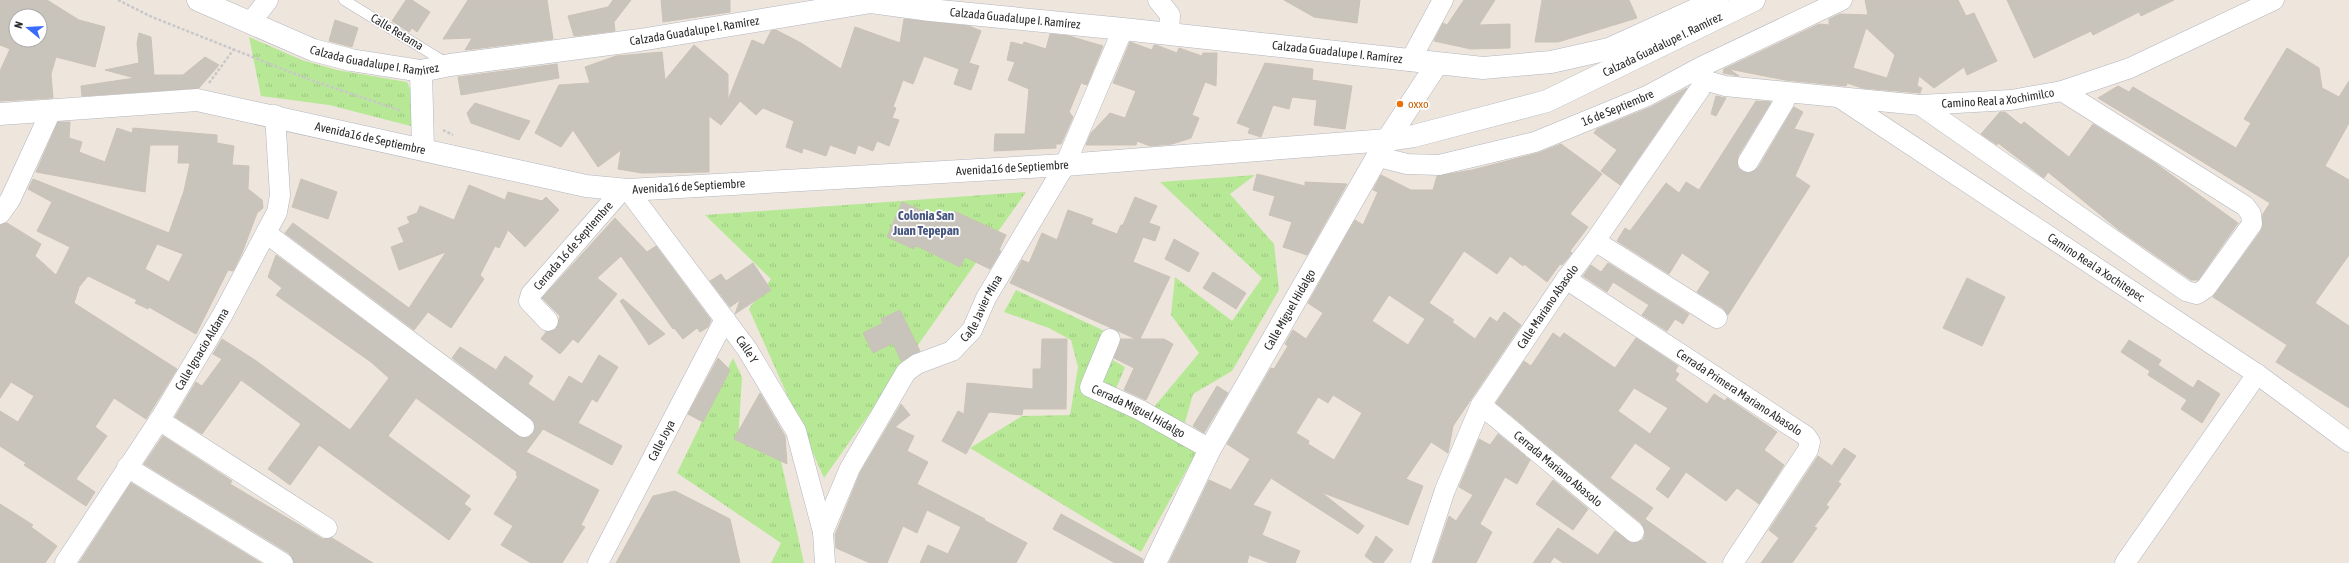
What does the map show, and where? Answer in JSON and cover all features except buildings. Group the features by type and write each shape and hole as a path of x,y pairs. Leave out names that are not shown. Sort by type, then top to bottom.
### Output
{"main road":[{"name":"Calzada Guadalupe I. Ramírez","path":"198,0 250,24 313,50 351,60 422,71 450,65 640,40 871,1 933,5 1123,29 1483,68 1578,58 1609,49 1717,0"},
{"name":"Calzada Guadalupe I. Ramírez","path":"1383,148 1414,136 1547,101 1754,0"},
{"name":"Calle Miguel Hidalgo","path":"1155,563 1210,449 1383,148 1438,64"},
{"path":"422,71 422,148"},
{"name":"Avenida16 de Septiembre","path":"0,114 197,100 275,115 586,186 626,190 1383,148"}],"street":[{"path":"250,24 268,0"},
{"path":"1158,0 1170,15 1169,34"},
{"path":"1410,61 1443,0"},
{"name":"16 de Septiembre","path":"1383,148 1407,164 1439,165 1535,142 1702,73 1842,0"},
{"name":"Camino Real a Xochimilco","path":"1702,73 1725,86 1920,105 2011,100 2062,91 2130,68 2274,0"},
{"name":"Calle Javier Mina","path":"825,563 823,532 850,468 906,372 917,364 952,351 972,330 986,298 1065,165 1123,29"},
{"name":"Calle Mariano Abasolo","path":"1421,563 1445,490 1481,405 1566,278 1595,241 1700,90 1702,73"},
{"path":"1920,105 2186,291 2197,294 2206,288 2252,224 2251,214 2245,206 2062,91"},
{"path":"1748,162 1784,102 1787,93"},
{"name":"Camino Real a Xochitepec","path":"1840,98 2257,374 2349,442"},
{"path":"0,214 10,200 51,111"},
{"name":"Calle Ignacio Aldama","path":"65,563 159,420 223,314 277,212 280,195 275,115"},
{"name":"Calle Y","path":"626,190 747,349 796,431 823,532"},
{"name":"Cerrada 16 de Septiembre","path":"548,321 529,301 531,294 626,190"},
{"path":"266,233 524,427"},
{"path":"1595,241 1717,318"},
{"name":"Cerrada Primera Mariano Abasolo","path":"1566,278 1806,436 1810,442 1808,450 1733,563"},
{"name":"Calle Joya","path":"600,562 725,319"},
{"name":"Cerrada Miguel Hidalgo","path":"1110,339 1090,387 1140,410 1210,449"},
{"path":"2125,563 2257,374"},
{"name":"Cerrada Mariano Abasolo","path":"1481,405 1634,532"},
{"path":"159,420 327,528"},
{"path":"127,467 283,563"}],"lane":[{"name":"Calle Retama","path":"344,0 450,65"}],"path":[{"path":"118,0 152,17 308,79 392,107 457,137"},
{"path":"197,100 234,49"}],"green space":[{"path":"249,37 302,60 337,70 407,82 430,131 329,105 261,96"},
{"path":"1255,175 1230,194 1274,244 1279,290 1232,371 1193,394 1182,433 1196,453 1141,552 970,448 1022,416 1070,415 1078,367 1071,340 1049,328 1004,312 1016,290 1109,333 1107,357 1125,367 1109,406 1149,413 1199,353 1171,315 1175,277 1232,321 1262,278 1160,182"},
{"path":"1026,192 824,478 749,309 771,279 705,215"},
{"path":"733,358 742,377 738,442 774,430 804,563 771,563 781,543 677,473"}],"place":[{"name":"oxxo","path":"1400,104"}],"district":[{"name":"Colonia San Juan Tepepan","path":"926,222"}]}
